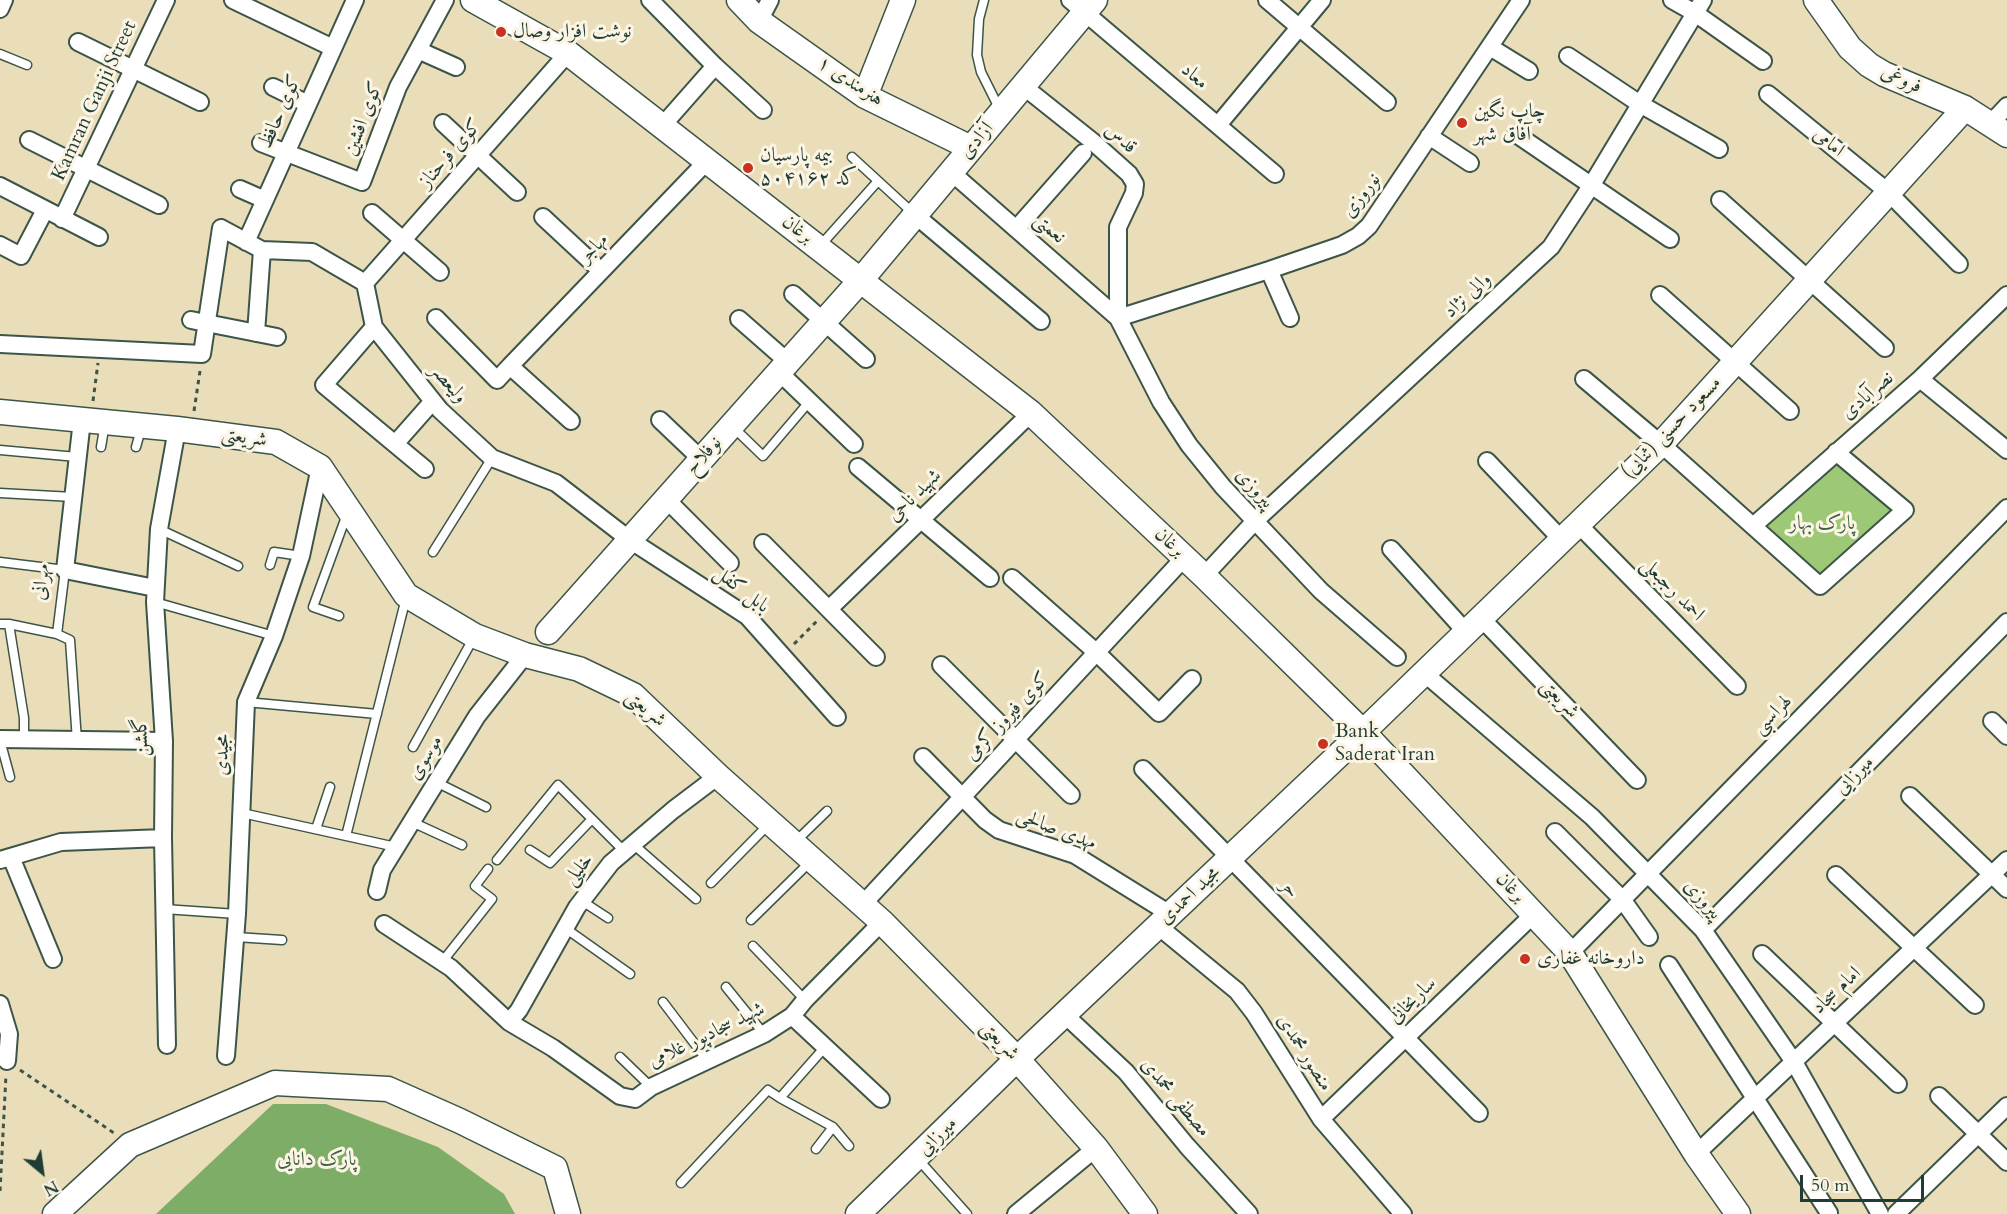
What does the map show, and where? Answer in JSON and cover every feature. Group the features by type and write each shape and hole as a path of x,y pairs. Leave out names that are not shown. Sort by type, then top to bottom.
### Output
{"street":[{"path":"0,9 4,0"},
{"name":"Kamran Ganji Street","path":"62,219 165,0"},
{"path":"233,0 333,48"},
{"name":"کوی حافظ","path":"246,242 354,0"},
{"name":"کوی افشین","path":"286,153 362,182 398,87 445,0"},
{"path":"650,0 715,66 763,110"},
{"name":"هنرمندی ۱","path":"739,0 765,10 865,96 971,148"},
{"path":"865,96 903,0"},
{"path":"1267,0 1387,102"},
{"path":"1218,125 1322,0"},
{"name":"نوروزی","path":"1119,318 1342,245 1369,226 1521,0"},
{"path":"1672,0 1699,7 1763,61"},
{"name":"فروغی","path":"1816,0 1850,48 1869,65 1884,74 2002,121"},
{"name":"برغان","path":"483,3 568,53 1031,413 1204,576 1363,732 1570,953 1696,1154 1738,1214"},
{"name":"آزادی","path":"860,281 1023,86 1084,4"},
{"name":"معاد","path":"1084,4 1275,174"},
{"name":"والی نژاد","path":"1204,576 1256,521 1551,247 1591,186 1699,7"},
{"path":"78,42 200,102"},
{"path":"1490,47 1529,71"},
{"path":"418,50 456,67"},
{"name":"کوی فرحناز","path":"365,284 568,53"},
{"path":"1568,56 1640,104 1719,149"},
{"path":"663,125 715,66"},
{"name":"قدس","path":"1023,86 1092,141 1129,174 1135,184 1134,193 1118,226 1119,318"},
{"path":"273,87 308,104"},
{"name":"امامی","path":"1768,94 1888,192 1959,264"},
{"name":"مسعود حسنی (ثنایی)","path":"1363,732 1661,444 1965,108"},
{"path":"443,123 517,192"},
{"path":"1516,134 1670,239"},
{"path":"1429,136 1470,163"},
{"path":"30,140 159,205"},
{"path":"261,143 286,153"},
{"path":"1016,229 1083,153"},
{"name":"مهاجر","path":"510,366 708,160"},
{"name":"نعمتی","path":"951,172 1119,318"},
{"path":"0,186 99,237"},
{"path":"240,189 265,200"},
{"path":"1720,200 1885,348"},
{"path":"0,245 21,256 45,210"},
{"path":"372,213 440,272"},
{"path":"915,215 1041,321"},
{"path":"543,217 601,271"},
{"path":"0,344 202,354 199,322 221,228 262,250 312,252 365,284"},
{"path":"256,333 262,250"},
{"path":"1269,270 1290,318"},
{"name":"نوفلاح","path":"548,632 860,281"},
{"name":"ولیعصر","path":"365,284 374,327 434,401 492,458 556,483 630,540"},
{"path":"793,294 866,359"},
{"path":"1660,295 1790,411"},
{"name":"نصرآبادی","path":"1753,526 1920,379 2007,295"},
{"path":"436,318 497,380 510,366 571,421"},
{"name":"پیروزی","path":"1119,318 1161,402 1189,445 1223,487 1321,591 1397,657"},
{"path":"738,319 784,367 809,402 854,444"},
{"path":"199,322 278,337"},
{"path":"374,327 324,385 425,469"},
{"path":"1584,379 1661,444 1820,586 1905,510 1836,452"},
{"path":"1920,379 2007,450"},
{"path":"395,444 434,401"},
{"name":"شریعتی","path":"0,412 92,421 139,437 184,430 276,442 320,467 406,595 475,636 525,655 579,669 633,694 718,776 882,922 1017,1059 1096,1148 1145,1214"},
{"name":"شهید ناحی","path":"829,609 1031,413"},
{"path":"660,420 701,459"},
{"name":"مهرانی","path":"65,570 77,457 92,421"},
{"name":"گلشن","path":"167,1045 163,838 165,741 155,595 159,529 184,430"},
{"name":"احمد رجبعلی","path":"1487,461 1570,532 1737,686"},
{"name":"مجیدی","path":"226,1056 236,937 246,702 274,636 301,556 320,467"},
{"path":"858,467 990,578"},
{"path":"666,499 730,563"},
{"name":"لهراسبی","path":"1570,953 2007,508"},
{"name":"بابل کفل","path":"630,540 747,616 837,717"},
{"path":"763,543 876,657"},
{"name":"شریعتی","path":"1391,549 1637,780"},
{"name":"کوی فیروز کرمی","path":"863,904 1184,558"},
{"path":"65,570 155,595"},
{"path":"1012,578 1096,652 1159,713 1192,679"},
{"name":"میرزایی","path":"1703,930 2007,622"},
{"name":"موسوی","path":"376,891 382,870 477,716 525,655"},
{"path":"941,665 1071,795"},
{"name":"پیروزی","path":"1424,673 1592,817 1703,930 1794,1062 1880,1214"},
{"path":"1992,721 2007,736"},
{"name":"مجید احمدی","path":"1017,1059 1363,732"},
{"path":"0,739 165,741"},
{"name":"مهدی صالحی","path":"923,757 985,820 999,830 1075,855 1164,920"},
{"name":"حر","path":"1143,769 1479,1113"},
{"name":"خلیلی","path":"509,1022 519,1010 582,901 611,863 672,810 718,776"},
{"path":"1910,796 2007,889"},
{"path":"1555,832 1622,899 1649,937"},
{"path":"53,960 5,859 61,842 163,838"},
{"name":"امام سجاد","path":"1696,1154 2007,860"},
{"path":"1836,875 1975,1005"},
{"name":"ساریخانی","path":"1321,1119 1534,914"},
{"name":"منصور محمدی","path":"1164,920 1237,992 1254,1013 1321,1119 1403,1214"},
{"name":"شهید سجادپور غلامی","path":"509,1022 553,1048 620,1096 635,1099 651,1087 764,1034 792,1016 882,922"},
{"path":"384,924 451,968 509,1022"},
{"path":"1762,954 1898,1084"},
{"path":"1669,965 1829,1213"},
{"path":"0,1004 9,1034 7,1061"},
{"name":"مصطفی محمدی","path":"1064,1014 1126,1072 1187,1146 1250,1214"},
{"path":"792,1016 881,1099"},
{"name":"میرزایی","path":"858,1214 1017,1059"},
{"path":"55,1214 130,1144 275,1083 388,1089 460,1121 555,1168 568,1214"},
{"path":"1939,1096 2007,1162"},
{"path":"1896,1214 2007,1106"},
{"path":"1016,1214 1096,1148"}],"lane":[{"path":"984,0 979,19 977,55 981,72 1001,112"},
{"path":"0,54 27,65"},
{"path":"852,158 915,215"},
{"path":"819,246 878,181"},
{"path":"731,426 763,456 809,402"},
{"path":"92,421 101,447"},
{"path":"0,450 77,457"},
{"path":"433,552 492,458"},
{"path":"0,493 73,496"},
{"path":"339,616 313,607 349,508"},
{"path":"159,529 238,566"},
{"path":"270,565 274,552 301,556"},
{"path":"0,562 65,570"},
{"name":"مهرانی","path":"57,634 65,570"},
{"path":"155,595 274,636"},
{"path":"346,836 406,595"},
{"path":"24,739 24,718 4,624 57,634 70,640 77,741"},
{"path":"413,747 475,636"},
{"path":"246,702 377,714"},
{"path":"0,739 10,777"},
{"path":"436,782 486,807"},
{"path":"497,860 558,785 592,819 696,899"},
{"path":"316,829 330,787"},
{"path":"794,843 827,811"},
{"path":"242,813 396,847"},
{"path":"530,850 550,863 592,819"},
{"path":"412,822 462,845"},
{"path":"711,883 771,823"},
{"path":"751,920 812,860"},
{"path":"442,962 492,898 475,886 489,869"},
{"path":"582,901 608,918"},
{"path":"164,909 237,914"},
{"path":"565,928 630,974"},
{"path":"236,937 282,940"},
{"path":"753,946 805,1000"},
{"path":"726,987 764,1034"},
{"path":"663,1002 707,1060"},
{"path":"780,1098 825,1047"},
{"path":"620,1057 651,1087"},
{"path":"681,1183 768,1090 832,1127 849,1146"},
{"path":"816,1149 832,1127"},
{"path":"917,1158 967,1214"}],"path":[{"path":"92,421 100,349"},
{"path":"184,430 202,354"},
{"path":"782,656 829,609"},
{"path":"7,1061 130,1144"},
{"path":"0,1191 7,1061"}],"green space":[{"name":"پارک‌ بهار","path":"1837,461 1895,509 1821,577 1764,524"},
{"name":"پارک دانایی","path":"273,1104 326,1104 438,1147 504,1194 515,1214 156,1214"}],"place":[{"name":"نوشت افزار وصال","path":"501,32"},
{"name":"چاپ نگین آفاق شهر","path":"1462,123"},
{"name":"بیمه پارسیان کد ۵۰۴۱۶۲","path":"748,168"},
{"name":"Bank Saderat Iran","path":"1323,744"},
{"name":"داروخانه غفاری","path":"1525,959"}]}
